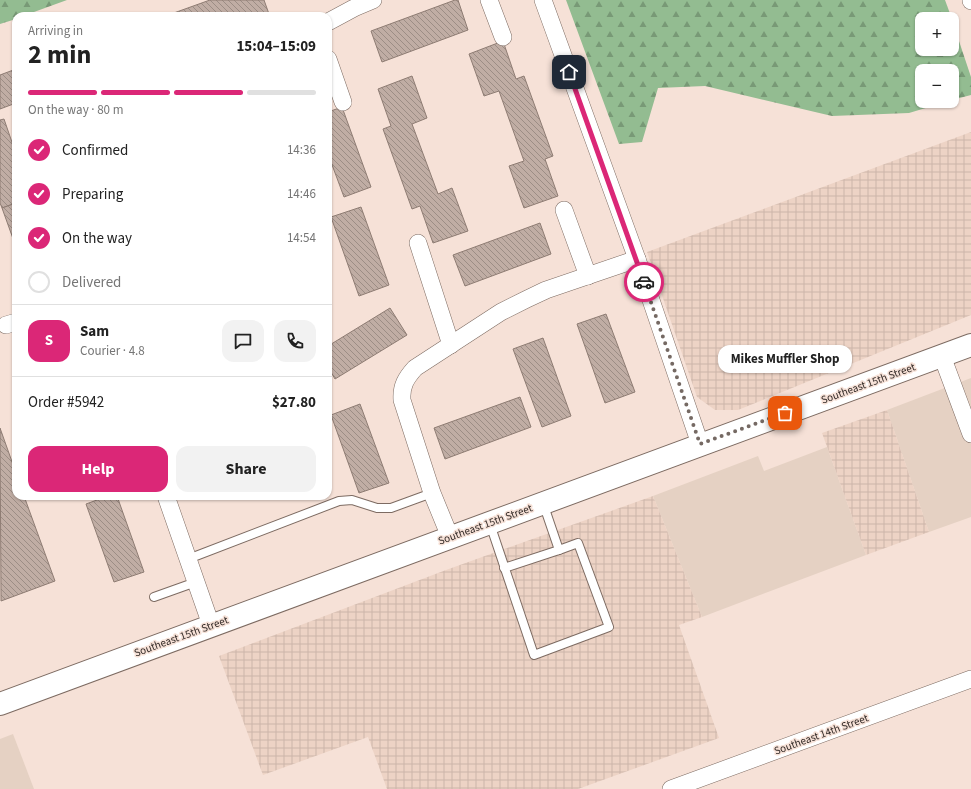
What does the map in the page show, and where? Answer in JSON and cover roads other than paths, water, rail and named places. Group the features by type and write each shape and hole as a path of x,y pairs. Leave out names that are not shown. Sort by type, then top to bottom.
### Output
{"main road":[{"name":"Southeast 15th Street","path":"0,704 971,345"}],"street":[{"path":"332,20 373,0"},
{"path":"489,0 503,37"},
{"path":"543,0 637,259 700,444"},
{"path":"332,71 343,102"},
{"path":"564,210 588,276"},
{"path":"418,243 451,345"},
{"path":"450,537 432,493 405,410 401,392 402,385 408,376 415,368 507,309 546,290 637,259"},
{"path":"942,356 971,434"},
{"path":"167,500 211,625"},
{"name":"Southeast 14th Street","path":"671,789 971,679"}],"lane":[{"path":"188,560 339,501 352,500 377,508 391,508 432,493"},
{"path":"543,503 559,550"},
{"path":"489,524 504,568 534,655 608,627 578,543 504,568"},
{"path":"154,597 196,582"}],"place":[{"name":"Mikes Muffler Shop","path":"785,413"}]}
